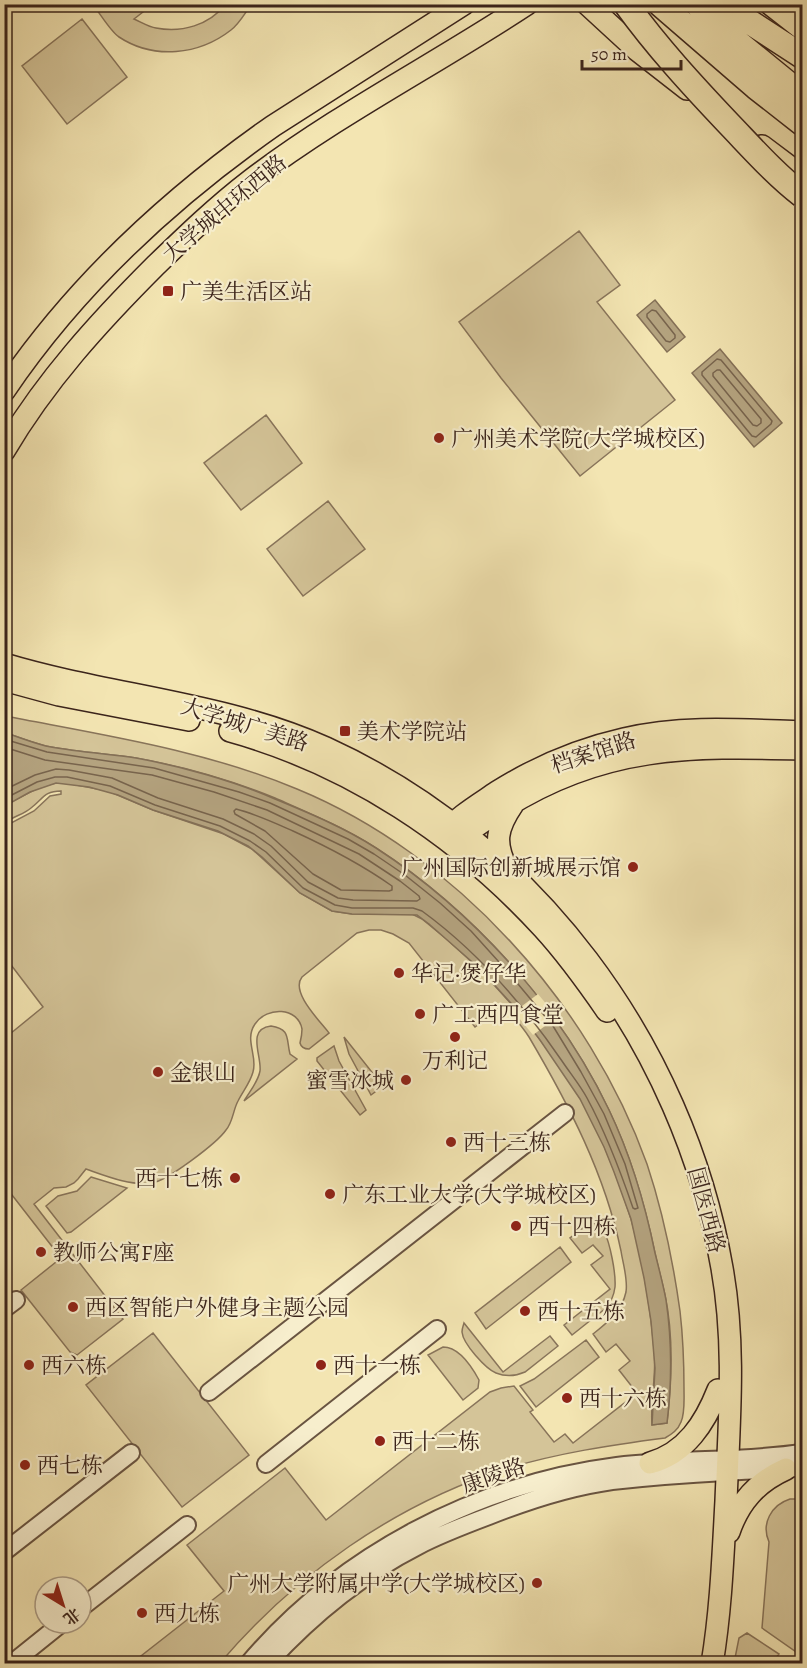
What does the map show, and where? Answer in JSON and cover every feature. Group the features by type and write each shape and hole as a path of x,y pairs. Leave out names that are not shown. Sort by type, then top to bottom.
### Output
{"highway":[{"path":"628,4 697,91 758,155 802,195"},
{"path":"660,4 756,87 802,123"},
{"path":"697,4 720,28 802,94"},
{"path":"722,4 802,54"}],"main road":[{"name":"大学城中环西路","path":"4,451 46,389 107,315 217,208 251,180 321,132 527,4"},
{"path":"587,4 636,50 802,176"},
{"path":"628,4 732,123"},
{"path":"685,4 724,44 802,110"},
{"path":"746,4 802,54"},
{"path":"770,4 802,28"},
{"name":"大学城中环西路","path":"4,391 84,288 113,258 191,188 273,126 463,5"},
{"name":"大学城广美路","path":"4,664 97,688 202,708 296,736 323,747 405,792 453,835"},
{"name":"大学城广美路","path":"4,680 59,695 204,723 275,746 342,774 453,835"},
{"name":"档案馆路","path":"453,835 494,794 531,773 578,753 624,738 698,730 802,732"},
{"name":"档案馆路","path":"453,835 562,777 588,767 634,755 686,749 740,747 802,749"},
{"path":"512,876 501,855 498,836 504,818 515,801"},
{"name":"国医西路","path":"453,835 512,876 562,927 597,971 658,1071 691,1150 709,1211 723,1272 732,1378 697,1664"},
{"name":"国医西路","path":"453,835 479,866 543,928 616,1024 656,1097 680,1159 705,1247 716,1333 724,1547 712,1664"},
{"path":"650,1463 662,1460 690,1440 705,1418 718,1390"},
{"path":"724,1547 733,1521 746,1498 765,1480 794,1468"}],"street":[{"path":"209,1392 565,1113"},
{"path":"266,1464 437,1329"},
{"path":"4,1552 131,1453"},
{"name":"康陵路","path":"267,1664 315,1617 363,1579 443,1534 500,1511 554,1493 610,1482 802,1453"},
{"name":"康陵路","path":"248,1664 311,1601 372,1555 424,1525 486,1500 541,1482 596,1470 650,1463 794,1468"},
{"path":"93,1599 187,1525"},
{"path":"11,1664 48,1635"}],"shaded area":[{"path":"93,5 152,5 134,19 153,27 176,29 203,22 219,12 225,5 251,5 234,28 205,45 176,52 147,49 119,37"},
{"path":"82,19 127,77 67,124 22,66"},
{"path":"579,231 620,285 597,302 675,400 580,476 459,322"},
{"path":"266,415 302,463 241,510 204,463"},
{"path":"328,501 365,549 303,596 267,549"},
{"path":"5,716 190,754 262,775 297,789 355,817 410,853 462,894 510,941 553,992 590,1047 622,1105 647,1164 667,1237 681,1321 684,1406 681,1422 674,1432 665,1438 585,1450 525,1463 464,1484 424,1502 349,1546 314,1572 249,1631 220,1663 132,1663 224,1591 187,1545 285,1468 326,1520 490,1392 514,1386 533,1410 530,1412 554,1442 565,1434 573,1443 637,1393 619,1370 630,1361 616,1344 606,1352 593,1334 609,1321 621,1305 626,1292 626,1277 614,1222 595,1167 558,1088 529,1037 504,1005 475,1027 409,943 381,930 369,930 357,933 302,977 299,983 303,998 329,1033 308,1049 302,1047 300,1043 302,1029 299,1022 289,1013 267,1014 255,1024 251,1036 254,1060 252,1076 236,1105 228,1127 203,1152 169,1176 152,1183 127,1182 86,1169 74,1183 66,1187 54,1188 34,1204 123,1319 77,1355 70,1352 21,1290 61,1258 5,1186 5,1038 43,1007 5,957 4,922 7,913 4,896 5,835 11,823 34,811 50,796 61,794 61,791 47,794 28,810 5,823 5,806 9,803 40,787 56,783 108,791 153,810 224,834 252,849 300,893 332,911 352,914 412,914 422,919 489,979 528,1024 580,1098 602,1142 631,1219 646,1283 655,1358 652,1425 667,1423 671,1359 668,1311 647,1216 636,1180 617,1127 589,1072 539,998 479,931 446,901 376,848 327,821 275,798 171,765 39,744 5,733"},
{"path":"271,1026 285,1032 290,1054 297,1059 244,1101 256,1083 260,1071 257,1044 259,1032"},
{"path":"344,1037 383,1086 371,1095 349,1054"},
{"path":"334,1046 339,1061 366,1110 360,1115 317,1061 317,1058"},
{"path":"91,1177 127,1188 67,1233 46,1206 58,1196 77,1191"},
{"path":"593,1223 603,1229 606,1236 614,1266 615,1290 606,1308 572,1335 564,1325 610,1289 591,1265 603,1256 593,1245 582,1253 570,1238"},
{"path":"560,1247 571,1262 486,1329 475,1313"},
{"path":"464,1323 503,1372 550,1336 558,1346 525,1372 511,1375 500,1374 487,1367 471,1349 463,1337"},
{"path":"153,1333 249,1455 182,1507 86,1385"},
{"path":"586,1340 599,1357 536,1407 520,1386 534,1379"},
{"path":"443,1347 460,1354 479,1380 478,1388 463,1400 428,1355"},
{"path":"790,1499 802,1499 802,1656 762,1628 769,1542 767,1522 773,1510"},
{"path":"747,1633 779,1654 772,1663 734,1663 739,1638"}],"water":[{"path":"655,300 685,337 667,352 637,315"},
{"path":"720,349 782,423 754,447 692,373"},
{"path":"5,733 51,747 171,765 225,780 288,804 339,827 376,848 412,873 479,931 539,998 565,1034 609,1110 631,1163 642,1198 666,1300 671,1362 667,1423 652,1425 655,1368 644,1278 631,1219 604,1147 580,1099 540,1040 519,1012 479,968 417,915 352,914 332,911 300,893 248,846 218,831 153,810 118,795 89,787 56,783 30,792 5,806"}],"pier":[{"path":"538,994 557,1017 533,1035 514,1012"}],"place":[{"name":"广美生活区站","path":"168,291"},
{"name":"广州美术学院(大学城校区)","path":"439,438"},
{"name":"美术学院站","path":"345,731"},
{"name":"广州国际创新城展示馆","path":"633,867"},
{"name":"华记·煲仔华","path":"399,973"},
{"name":"广工西四食堂","path":"420,1014"},
{"name":"万利记","path":"455,1037"},
{"name":"金银山","path":"158,1072"},
{"name":"蜜雪冰城","path":"406,1080"},
{"name":"西十三栋","path":"451,1142"},
{"name":"西十七栋","path":"235,1178"},
{"name":"广东工业大学(大学城校区)","path":"330,1194"},
{"name":"西十四栋","path":"516,1226"},
{"name":"教师公寓F座","path":"41,1252"},
{"name":"西区智能户外健身主题公园","path":"73,1307"},
{"name":"西十五栋","path":"525,1311"},
{"name":"西六栋","path":"29,1365"},
{"name":"西十一栋","path":"321,1365"},
{"name":"西十六栋","path":"567,1398"},
{"name":"西十二栋","path":"380,1441"},
{"name":"西七栋","path":"25,1465"},
{"name":"广州大学附属中学(大学城校区)","path":"537,1583"},
{"name":"西九栋","path":"142,1613"}]}
